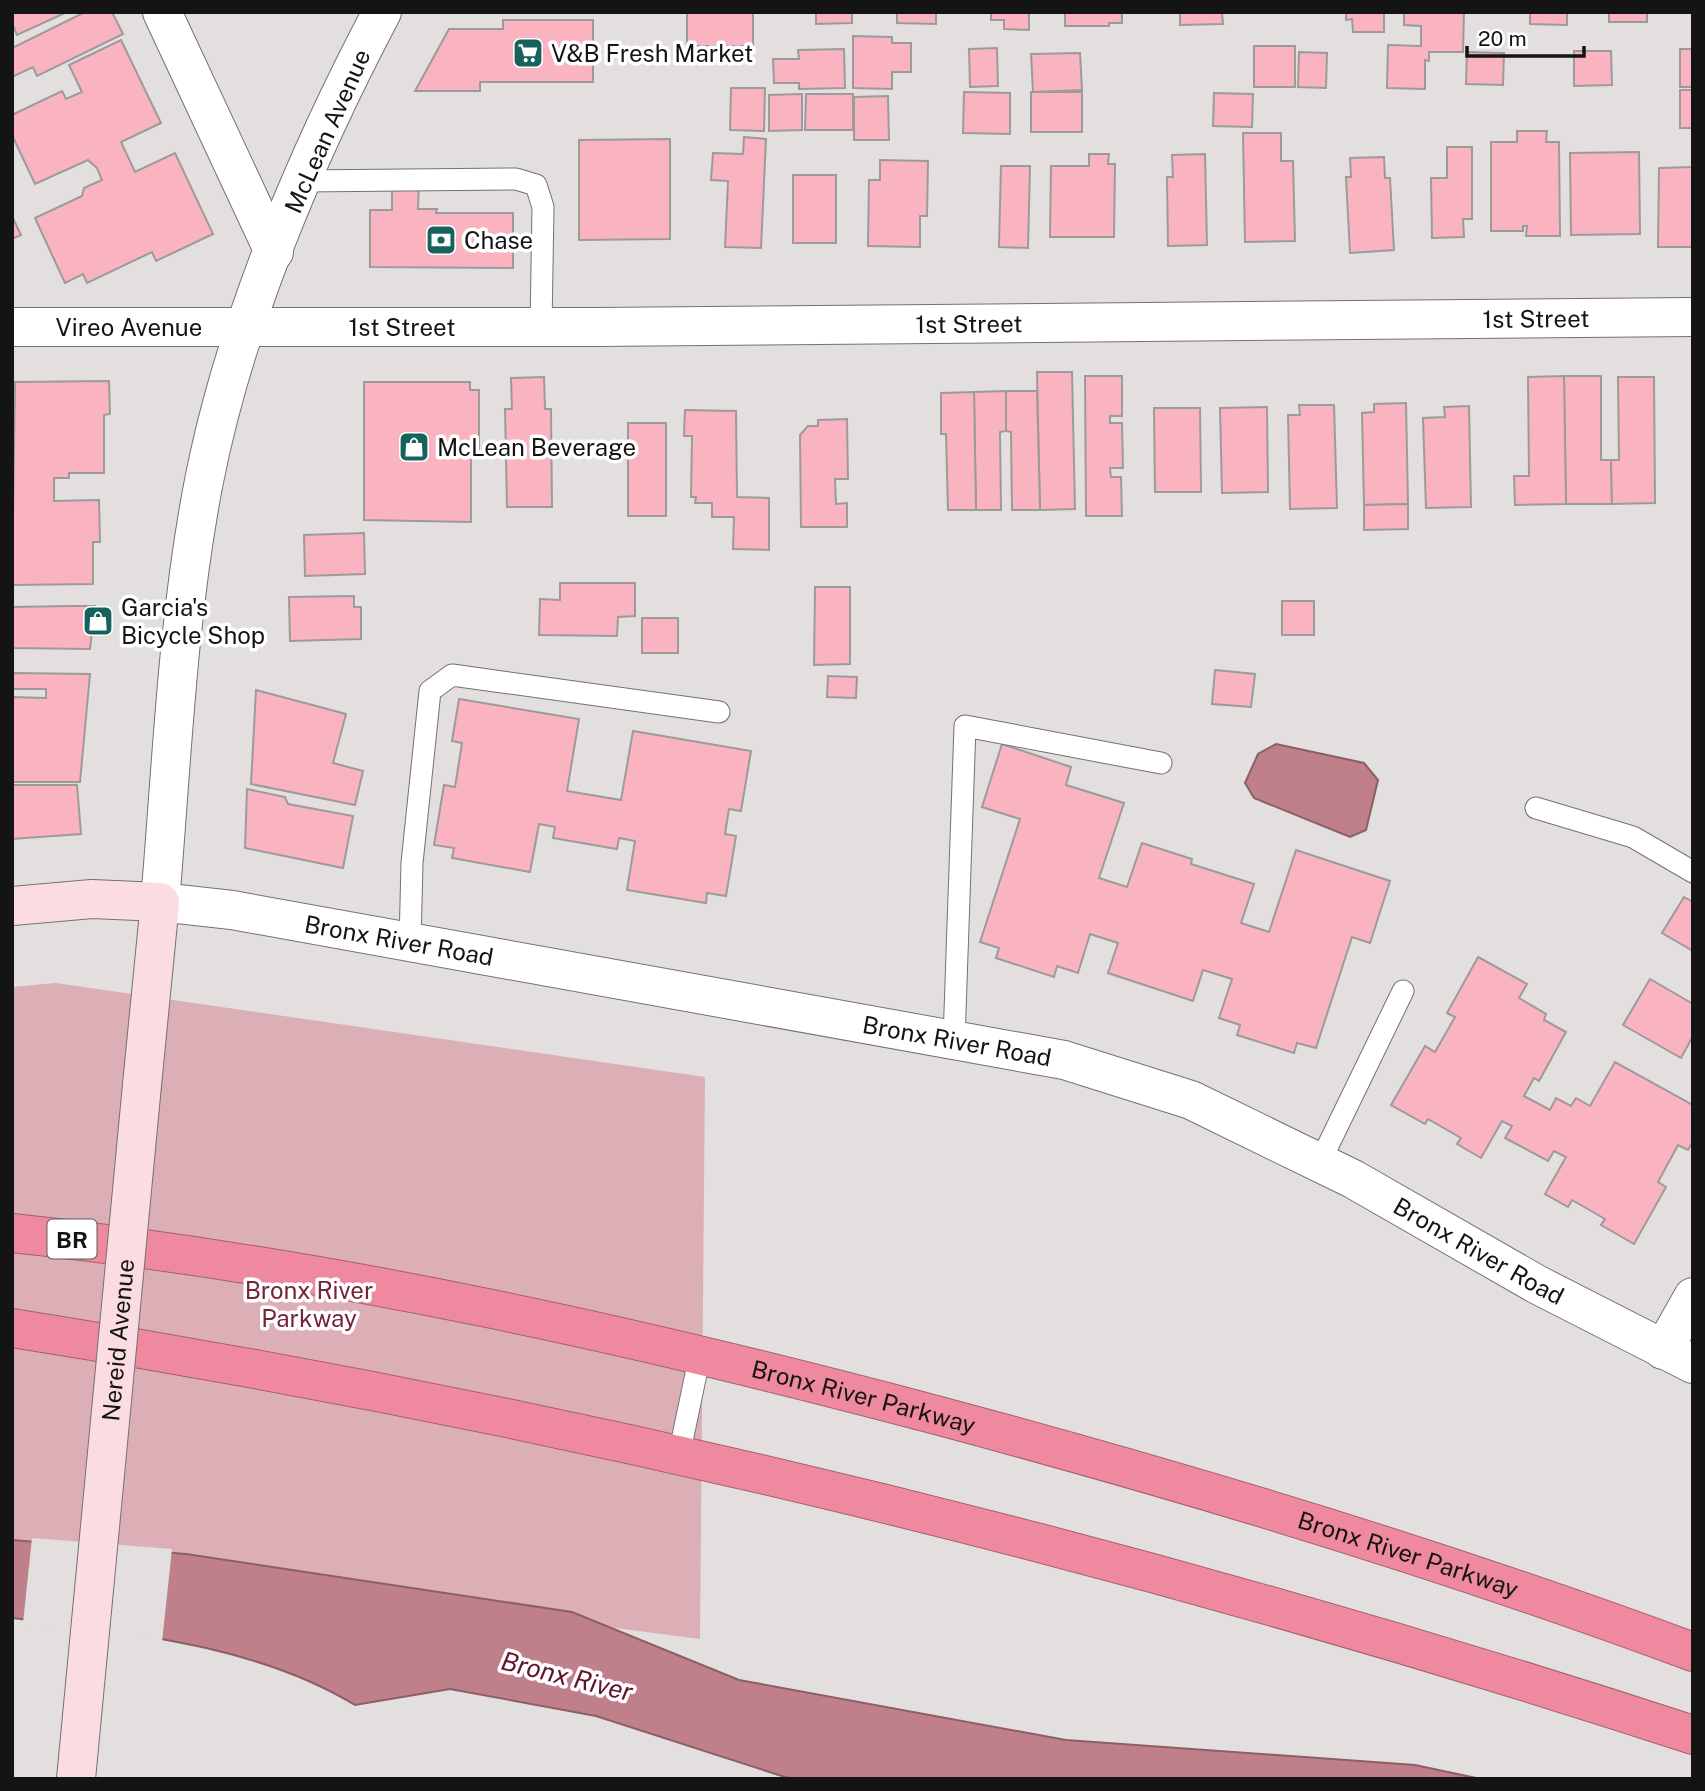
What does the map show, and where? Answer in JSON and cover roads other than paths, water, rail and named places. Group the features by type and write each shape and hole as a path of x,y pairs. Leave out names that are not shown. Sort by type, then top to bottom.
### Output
{"highway":[{"name":"Bronx River Parkway","path":"12,1233 131,1246 365,1284 700,1355 998,1431 1182,1483 1505,1586 1693,1652"},
{"path":"12,1328 118,1344 468,1410 679,1455 892,1506 1169,1578 1439,1655 1693,1735"}],"main road":[{"path":"12,906 92,899 160,902"},
{"name":"Nereid Avenue","path":"76,1779 160,902"}],"street":[{"path":"162,12 274,252"},
{"name":"McLean Avenue","path":"160,902 193,546 218,421 246,328 302,181 382,12"},
{"name":"1st Street","path":"246,328 1693,317"},
{"name":"Vireo Avenue","path":"12,327 246,328"},
{"name":"Bronx River Road","path":"160,902 232,910 1064,1060 1191,1100 1320,1162 1538,1285 1678,1357"},
{"path":"1678,1357 1693,1297"}],"lane":[{"path":"302,181 516,179 536,185 543,207 541,327"},
{"path":"410,943 412,863 430,691 452,674 719,712"},
{"path":"954,1040 965,726 1161,763"},
{"path":"1536,808 1633,837 1693,872"},
{"path":"1320,1162 1403,991"},
{"path":"679,1455 700,1355"}],"water":[{"path":"1276,744 1364,763 1378,780 1366,830 1350,837 1254,798 1245,783 1258,754"},
{"name":"Bronx River","path":"12,1540 186,1554 572,1612 739,1680 1066,1740 1415,1765 1481,1779 791,1779 596,1716 450,1689 355,1705 316,1684 233,1655 144,1636 12,1618"}],"place":[{"name":"V&B Fresh Market","path":"528,53"},
{"name":"Chase","path":"441,240"},
{"name":"McLean Beverage","path":"414,447"},
{"name":"Garcia's Bicycle Shop","path":"98,621"}]}
